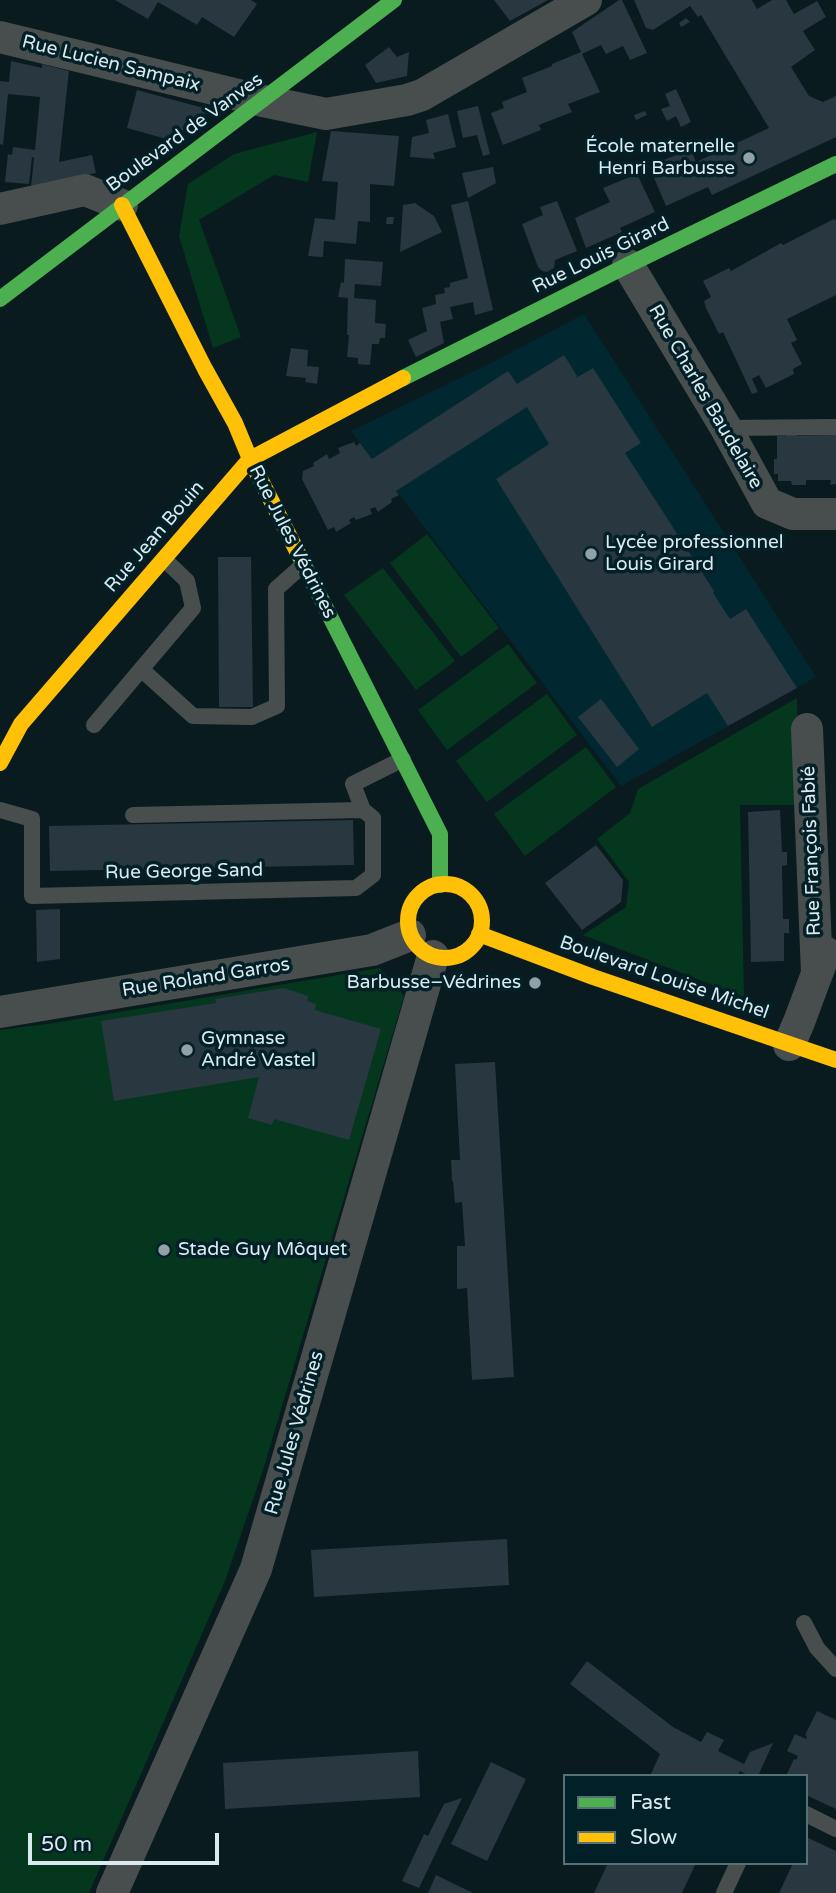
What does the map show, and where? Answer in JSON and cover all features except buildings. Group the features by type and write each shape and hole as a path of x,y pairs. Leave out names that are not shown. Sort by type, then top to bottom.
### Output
{"street":[{"name":"Boulevard de Vanves","path":"0,299 394,0"},
{"name":"Rue Lucien Sampaix","path":"0,37 263,102 326,114 422,95 586,0"},
{"name":"Rue Louis Girard","path":"385,387 836,164"},
{"path":"0,209 85,190 122,205"},
{"name":"Rue Jules Védrines","path":"122,205 235,423 250,459 440,834 440,884"},
{"name":"Rue Charles Baudelaire","path":"628,265 726,428 767,503 793,514 836,514"},
{"name":"Rue Jean Bouin","path":"0,763 16,731 250,459 385,387"},
{"name":"Rue François Fabié","path":"807,729 817,973"},
{"path":"431,886 456,886 472,896 479,907 482,920 479,934 474,944 458,955 446,958 433,956 418,947 410,935 408,918 412,903 420,893 431,886"},
{"path":"789,1045 836,922"},
{"name":"Boulevard Louise Michel","path":"479,934 593,977 836,1060"},
{"name":"Rue Roland Garros","path":"0,1012 372,950 410,935"},
{"name":"Rue Jules Védrines","path":"112,1893 256,1569 433,956"}],"lane":[{"path":"726,428 836,427"},
{"path":"94,725 193,608 187,581 164,559"},
{"path":"141,669 193,716 252,717 277,706 276,589 304,564"},
{"name":"Rue George Sand","path":"0,810 32,819 32,896 356,887 373,875 373,818 363,810 353,784 403,759"},
{"path":"133,815 363,810"},
{"path":"804,1623 817,1648 836,1669"},
{"path":"808,1815 836,1829"},
{"path":"724,1893 736,1865"}],"shaded area":[{"name":"Lycée professionnel Louis Girard","path":"584,314 816,677 621,786 351,431"}],"green space":[{"path":"317,132 308,182 274,175 199,220 241,337 213,348 179,236 188,184 234,154"},
{"path":"427,534 499,628 461,657 390,563"},
{"path":"383,568 455,661 416,690 344,595"},
{"path":"508,644 537,683 447,750 418,710"},
{"path":"547,694 577,735 487,802 456,761"},
{"path":"797,698 799,805 740,805 744,997 583,935 626,907 629,882 597,839 630,813 638,789"},
{"path":"586,747 616,787 525,856 494,814"},
{"name":"Stade Guy Môquet","path":"380,968 404,996 263,1470 225,1581 89,1893 0,1893 0,1030"}],"traffic: fast":[{"path":"0,299 394,0"},
{"path":"403,378 836,164"},
{"path":"299,555 440,834 440,885"}],"traffic: slow":[{"path":"122,205 235,423 250,459 299,555"},
{"path":"0,763 21,724 250,459 403,378"},
{"path":"445,884 459,887 471,895 479,907 482,921 479,935 471,947 459,955 445,958 431,955 419,947 411,935 408,921 411,907 419,895 431,887 445,884"},
{"path":"479,934 593,977 836,1060"}],"place":[{"name":"École maternelle Henri Barbusse","path":"749,158"},
{"name":"Lycée professionnel Louis Girard","path":"591,554"},
{"name":"Barbusse–Védrines","path":"535,983"},
{"name":"Gymnase André Vastel","path":"187,1050"},
{"name":"Stade Guy Môquet","path":"164,1250"}]}
